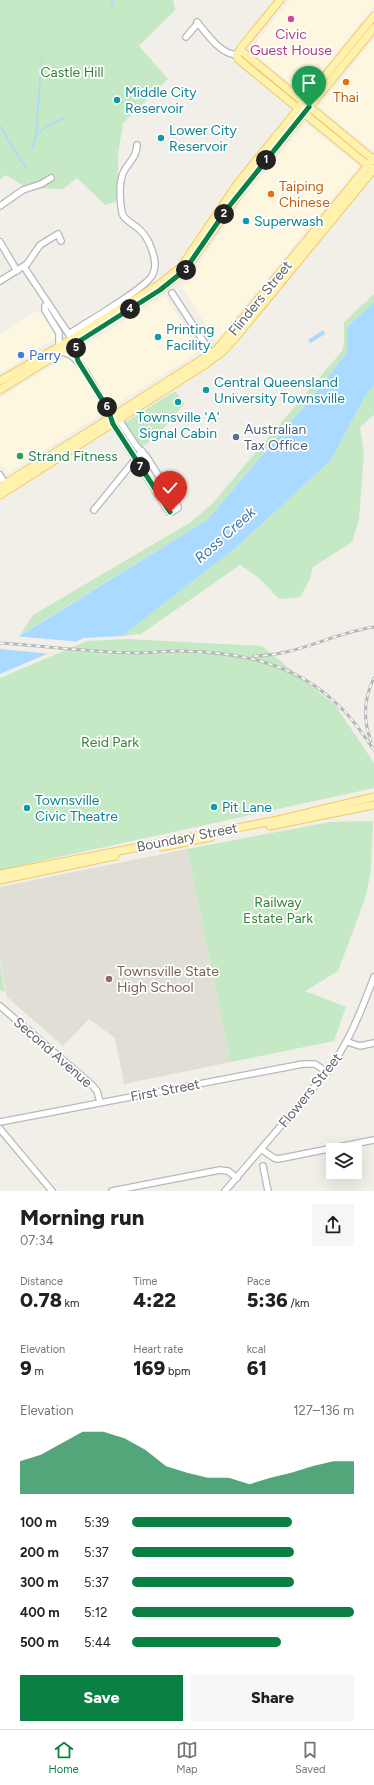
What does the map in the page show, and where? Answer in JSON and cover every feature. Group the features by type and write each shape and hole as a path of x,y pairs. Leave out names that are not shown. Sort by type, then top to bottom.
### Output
{"main road":[{"path":"269,12 274,0"},
{"path":"243,58 244,44 280,0"},
{"path":"307,104 374,16"},
{"path":"0,381 60,349 71,336 160,284 181,267 238,183 374,28"},
{"path":"243,58 307,104 373,165"},
{"path":"243,58 301,111 373,165"},
{"name":"Flinders Street","path":"3,490 114,419 215,358 236,337 373,165"},
{"name":"Flinders Street","path":"114,419 211,353 225,340 373,165"},
{"path":"211,353 217,353 236,337"},
{"path":"0,390 36,363"},
{"name":"Boundary Street","path":"0,874 286,818 374,795"},
{"name":"Boundary Street","path":"0,880 223,834 304,820 374,805"}],"street":[{"path":"186,37 197,23 222,49 229,54 243,58"},
{"path":"59,333 71,336 138,289 154,272 155,264 150,244 141,231 126,219 122,213 120,196 121,178 135,155 138,145"},
{"path":"0,206 23,190 41,184 51,178"},
{"path":"0,281 24,267 42,244 58,234 61,241"},
{"path":"0,242 17,271"},
{"path":"24,267 71,336 78,361 114,419 135,459 169,512 172,512 178,508 142,451 114,419"},
{"path":"172,293 211,353"},
{"path":"48,304 45,306 45,310 59,333 60,349 78,361"},
{"path":"94,510 142,451"},
{"path":"0,475 3,490"},
{"name":"Flowers Street","path":"225,1191 327,1072 348,1042 374,977"},
{"name":"Second Avenue","path":"0,1006 92,1085 97,1091 100,1102"},
{"path":"348,1042 360,1046 374,1043"},
{"name":"First Street","path":"0,1122 310,1063 327,1072"},
{"path":"0,1129 52,1191"},
{"path":"261,1149 278,1159 374,1140"},
{"path":"263,1166 268,1191"},
{"path":"112,1191 220,1170 228,1171 237,1178"}],"shaded area":[{"path":"290,0 374,0 374,6 303,94 250,50"},
{"path":"374,39 374,147 372,150 319,107"},
{"path":"305,123 359,166 216,341 181,286 190,278 236,208"},
{"path":"165,296 195,342 198,340 203,349 7,474 0,463 0,398"},
{"path":"38,310 56,338 0,373 0,335"},
{"name":"Townsville State High School","path":"187,849 231,1062 124,1084 115,1038 89,1019 63,1046 7,997 0,962 0,887"}],"green space":[{"name":"Castle Hill","path":"0,0 173,0 175,10 139,46 168,79 123,123 118,154 118,201 105,205 77,178 63,189 27,188 6,175 0,179"},
{"path":"374,294 374,302 347,327 347,352 319,389 207,520 20,635 33,615 191,522 211,505 342,351 344,343 344,322"},
{"path":"374,385 374,415 360,427 364,453 359,519 352,542 313,567 310,579 300,597 279,599 259,578 240,565 141,634 122,636 238,546 331,460 365,396"},
{"path":"175,391 185,403 159,434 141,448 124,423"},
{"name":"Reid Park","path":"128,639 262,646 336,706 374,763 374,788 0,870 0,678 87,641"},
{"name":"Railway Estate Park","path":"373,821 371,869 366,896 338,971 305,991 346,1007 334,1041 231,1062 187,849 330,822"},
{"path":"0,965 5,992 0,990"}],"water":[{"name":"Ross Creek","path":"374,302 374,385 365,396 331,460 238,546 122,636 84,638 0,674 0,648 207,520 319,389 347,352 347,327"},
{"path":"323,330 325,334 311,343 308,340"}],"pier":[{"path":"15,636 80,642 52,654 0,649 0,645"}],"waterway":[{"path":"112,0 112,6"},
{"path":"32,149 36,135 42,55"},
{"path":"36,135 49,125 65,118"},
{"path":"0,126 26,169"}],"railway":[{"path":"254,656 285,652 344,634 374,627"},
{"path":"0,643 141,653 179,651 201,652 244,657 264,662 284,669 321,690 348,715 374,750"},
{"path":"371,741 368,733 366,709 368,693 374,678"}],"place":[{"name":"Civic Guest House","path":"291,19"},
{"name":"Thai","path":"346,82"},
{"name":"Middle City Reservoir","path":"117,100"},
{"name":"Lower City Reservoir","path":"161,138"},
{"name":"Taiping Chinese","path":"271,194"},
{"name":"Superwash","path":"246,221"},
{"name":"Printing Facility","path":"158,337"},
{"name":"Parry","path":"21,355"},
{"name":"Central Queensland University Townsville","path":"206,390"},
{"name":"Townsville 'A' Signal Cabin","path":"178,402"},
{"name":"Australian Tax Office","path":"236,437"},
{"name":"Strand Fitness","path":"20,456"},
{"name":"Pit Lane","path":"214,807"},
{"name":"Townsville Civic Theatre","path":"27,808"},
{"name":"Townsville State High School","path":"109,979"}],"route":[{"path":"170,512 113,424 108,409 78,361 75,351 76,346 78,342 160,290 185,270 227,209 309,107"}]}
